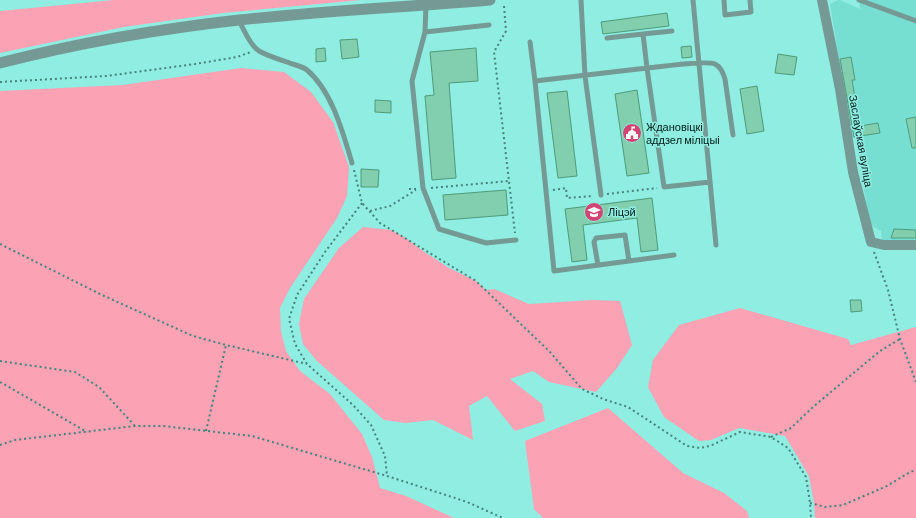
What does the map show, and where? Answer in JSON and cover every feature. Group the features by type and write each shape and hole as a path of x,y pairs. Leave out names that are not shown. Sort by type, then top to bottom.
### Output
{"street":[{"path":"0,62 45,51 122,37 239,20 490,0"},
{"name":"Заслаўская вуліца","path":"822,0 840,89 852,172 871,242"},
{"path":"871,242 884,245 916,245"}],"lane":[{"path":"581,0 585,76 600,195"},
{"path":"693,0 716,245"},
{"path":"724,0 725,15 751,12 750,0"},
{"path":"859,0 916,21"},
{"path":"426,5 425,32 412,81 423,188 439,229 486,243 516,240"},
{"path":"239,20 249,39 258,50 269,56 306,69 316,78 331,103 352,163"},
{"path":"425,32 490,25"},
{"path":"607,38 672,31"},
{"path":"643,34 664,187 710,182"},
{"path":"530,42 554,271 674,255"},
{"path":"535,81 647,68 710,63 716,65 723,73 733,135"},
{"path":"598,265 594,242 596,238 625,235 629,261"}],"path":[{"path":"504,6 506,31 494,52 516,240"},
{"path":"0,82 106,76 237,57 258,50"},
{"path":"352,163 362,203 380,223 476,281 550,352 582,389 603,399 628,407 687,446 700,448 710,446 740,432 772,437 788,448 806,477 811,518"},
{"path":"423,188 509,181"},
{"path":"370,211 390,206 418,189 409,189"},
{"path":"362,203 297,295 289,319 295,344 307,364 353,405 371,425 385,456 387,476"},
{"path":"871,242 888,290 900,339 916,382"},
{"path":"0,244 102,295 193,336 226,346 307,364"},
{"path":"772,437 791,428 844,380 880,351 900,339"},
{"path":"206,431 226,346"},
{"path":"0,361 75,372 99,386 135,426"},
{"path":"0,382 87,432"},
{"path":"0,446 15,440 135,426 164,426 252,436 387,476 467,502 503,518"},
{"path":"810,502 824,507 842,505 887,486 916,470"}],"shaded area":[{"path":"114,0 361,0 223,13 124,27 0,53 0,11"},
{"path":"838,0 860,9 859,0 916,0 916,242 882,240 881,231 870,225 855,138 852,138 830,4"},
{"path":"241,68 284,72 311,92 333,122 349,167 347,196 337,218 290,288 280,308 281,332 286,351 300,371 330,394 362,434 372,457 380,488 406,496 454,518 0,518 0,91 123,85"},
{"path":"363,227 391,230 406,238 449,268 476,281 486,290 494,289 529,304 592,300 620,301 632,345 617,368 596,392 549,382 533,371 510,379 542,404 545,421 515,431 487,396 469,406 473,440 433,420 405,423 384,420 317,361 303,344 299,324 304,299 339,248"},
{"path":"740,308 848,339 851,345 916,327 916,518 815,518 809,476 785,436 739,428 711,440 699,441 664,417 648,387 653,360 679,325"},
{"path":"608,408 683,473 724,493 747,511 749,518 543,518 534,509 525,441"}],"building":[{"path":"667,13 669,26 603,34 601,22"},
{"path":"357,39 359,57 342,59 340,40"},
{"path":"691,46 692,57 682,58 681,47"},
{"path":"325,48 326,61 316,62 316,49"},
{"path":"476,48 478,81 449,83 456,178 432,180 425,96 434,95 430,52"},
{"path":"778,54 797,57 794,75 775,73"},
{"path":"851,57 855,80 852,80 860,126 878,123 880,133 854,137 840,59"},
{"path":"757,86 764,131 747,134 740,89"},
{"name":"Ждановіцкі аддзел міліцыі","path":"637,90 649,173 627,176 615,94"},
{"path":"567,91 577,176 558,178 547,93"},
{"path":"375,100 391,101 391,113 375,112"},
{"path":"916,117 916,148 912,148 906,119"},
{"path":"361,169 379,170 378,187 361,187"},
{"path":"506,190 508,215 445,220 443,195"},
{"path":"652,198 658,250 641,252 637,218 583,225 587,260 572,262 565,209"},
{"path":"894,229 916,230 916,238 891,238"},
{"path":"850,300 861,300 862,311 851,312"}],"place":[{"name":"Ждановіцкі аддзел міліцыі","path":"632,133"},
{"name":"Ліцэй","path":"594,212"}]}
